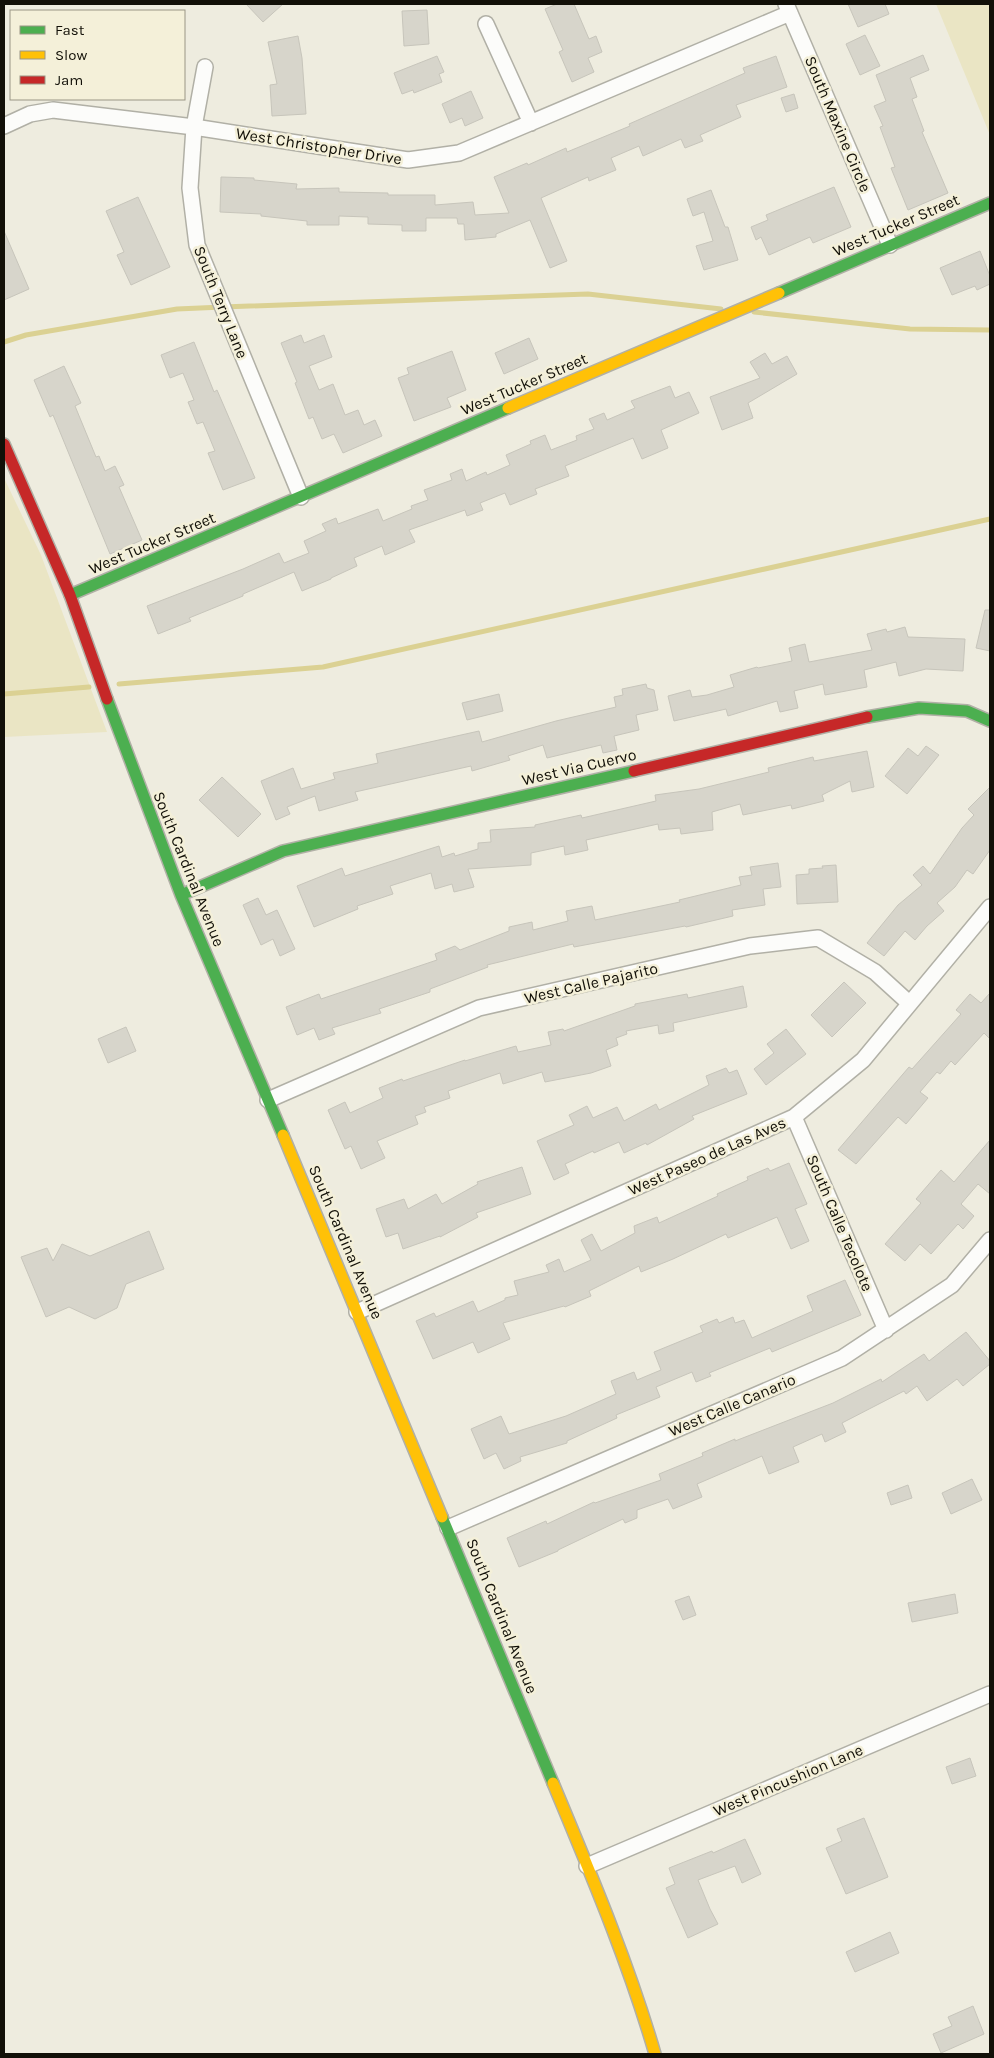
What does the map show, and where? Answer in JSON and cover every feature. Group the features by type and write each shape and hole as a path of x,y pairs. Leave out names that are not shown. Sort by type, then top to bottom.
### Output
{"street":[{"name":"West Christopher Drive","path":"4,126 30,114 53,110 194,127 408,160 459,154 788,8"},
{"name":"South Maxine Circle","path":"788,8 890,245"},
{"path":"486,24 531,123"},
{"name":"South Terry Lane","path":"205,67 194,127 190,188 197,245 301,497"},
{"name":"West Tucker Street","path":"70,595 990,203"},
{"name":"South Cardinal Avenue","path":"4,444 70,595 142,795 181,895 448,1528 587,1866 626,1963 655,2054"},
{"name":"West Via Cuervo","path":"181,895 283,851 867,717 919,708 967,711 990,721"},
{"name":"West Paseo de Las Aves","path":"357,1312 794,1117 863,1060 990,907"},
{"name":"West Calle Pajarito","path":"268,1100 479,1008 750,946 818,938 875,972 910,1003"},
{"name":"South Calle Tecolote","path":"794,1117 886,1330"},
{"name":"West Calle Canario","path":"448,1528 842,1358 952,1284 990,1240"},
{"name":"West Pincushion Lane","path":"587,1866 990,1694"}],"shaded area":[{"path":"936,4 990,4 990,135"},
{"path":"4,478 41,555 107,732 4,737"}],"building":[{"path":"246,4 283,4 263,22"},
{"path":"557,4 574,4 589,39 596,36 602,52 588,58 594,72 572,82 559,52 563,50 545,9"},
{"path":"848,4 885,4 889,14 858,27"},
{"path":"427,10 429,44 404,46 402,11"},
{"path":"865,35 880,66 860,75 846,44"},
{"path":"298,36 302,58 306,114 272,116 270,85 277,84 268,42"},
{"path":"923,55 929,70 910,78 917,97 912,99 924,131 922,132 948,193 908,210 891,168 895,167 880,127 883,126 874,106 886,101 876,75"},
{"path":"437,56 444,72 439,74 442,82 414,93 413,90 402,94 394,73"},
{"path":"776,56 787,87 736,105 741,117 700,135 703,141 685,148 681,139 643,156 639,146 611,158 616,170 589,181 588,177 541,198 567,261 550,268 530,220 496,234 496,237 465,240 464,224 458,224 457,218 426,218 426,231 402,231 402,225 368,224 368,217 339,216 339,225 307,225 307,221 261,216 261,214 220,212 221,177 254,178 254,180 297,184 296,189 339,188 339,192 435,195 435,205 473,202 475,215 509,213 494,177 527,163 528,165 566,148 567,152 630,126 629,124 745,73 743,68"},
{"path":"471,91 483,118 465,126 462,118 450,123 442,104"},
{"path":"794,94 798,108 786,112 781,98"},
{"path":"834,187 851,227 813,243 810,237 769,255 761,237 756,240 751,227 768,220 766,215"},
{"path":"711,190 725,227 728,227 738,260 704,270 696,246 713,241 704,212 693,216 687,199"},
{"path":"138,197 170,267 131,285 117,255 124,252 106,211"},
{"path":"4,231 29,289 4,300"},
{"path":"980,251 990,276 990,284 977,290 975,286 952,295 940,268"},
{"path":"301,335 304,343 324,335 332,357 309,366 319,390 333,384 345,415 358,410 364,425 375,420 382,436 343,453 334,434 322,439 313,417 309,419 295,383 297,382 281,343"},
{"path":"529,338 538,359 504,374 495,353"},
{"path":"194,342 214,392 217,390 255,478 223,490 208,453 215,451 203,422 197,424 188,402 194,400 183,373 170,378 161,355"},
{"path":"452,351 466,390 447,398 451,407 414,421 398,378 409,374 407,368"},
{"path":"765,353 772,364 787,356 797,374 748,403 753,418 722,430 710,397 760,378 750,362"},
{"path":"64,366 81,403 75,406 96,457 99,456 105,471 115,466 124,485 119,487 142,540 110,554 53,415 50,417 34,380"},
{"path":"670,386 675,398 689,392 699,413 661,430 668,448 642,459 633,438 565,466 569,476 535,489 537,494 510,505 505,493 480,503 483,510 467,516 465,510 409,530 415,542 385,555 382,546 354,558 357,566 302,591 294,572 243,594 243,596 189,618 191,621 158,634 147,606 279,553 284,563 309,553 304,541 326,531 322,524 336,518 338,524 378,509 383,521 412,509 411,506 428,500 424,490 452,480 450,474 462,469 466,481 486,472 487,475 510,465 506,455 531,444 530,441 545,435 551,450 577,440 576,436 594,429 589,419 604,413 607,420 635,408 631,401"},
{"path":"985,610 990,610 990,651 976,648"},
{"path":"905,627 908,637 965,639 963,671 926,669 899,676 896,662 864,670 867,687 825,695 823,684 794,691 798,708 780,712 777,701 728,716 726,709 674,721 668,696 690,690 692,697 707,695 734,687 730,675 757,667 792,661 789,648 805,644 809,662 872,650 867,634 886,629 887,632"},
{"path":"646,684 647,688 654,690 658,710 636,715 639,730 614,736 617,750 603,753 601,745 547,758 543,745 508,756 510,760 472,771 471,766 355,792 358,800 319,811 315,796 287,807 290,814 276,820 261,781 293,768 301,789 335,779 333,773 378,763 376,754 479,731 482,742 556,721 616,707 614,697 623,695 622,689"},
{"path":"499,694 503,711 467,720 462,703"},
{"path":"926,746 939,755 907,794 885,776 908,748 918,756"},
{"path":"867,751 874,787 852,792 850,781 822,795 824,801 792,809 791,805 743,815 740,804 712,812 713,830 681,834 680,828 659,830 658,824 586,840 588,850 565,855 564,846 531,853 531,865 468,869 474,887 454,892 452,884 435,889 431,873 390,886 393,894 357,906 358,909 314,927 297,886 342,868 345,876 439,846 442,857 454,853 455,856 478,849 478,843 491,842 490,830 535,827 535,825 581,815 582,818 656,801 655,795 699,789 769,772 768,768 813,757 814,761"},
{"path":"222,777 261,814 238,837 199,800"},
{"path":"990,787 990,850 973,874 967,870 955,887 937,903 944,911 915,940 905,931 884,956 867,943 898,905 922,885 913,875 923,866 930,874 962,828 974,815 968,809"},
{"path":"778,863 781,887 763,889 765,905 732,910 733,916 686,927 574,947 573,944 487,965 488,967 430,989 430,992 379,1009 381,1013 332,1028 335,1034 319,1040 314,1028 297,1035 286,1007 319,994 321,999 437,960 435,954 455,946 460,950 509,931 509,927 532,922 533,930 568,921 566,911 592,906 595,920 680,902 679,900 741,885 739,877 752,875 750,867"},
{"path":"836,865 838,902 797,904 796,875 809,874 809,869"},
{"path":"258,898 266,915 277,910 295,949 280,956 273,939 261,945 243,905"},
{"path":"844,982 866,1003 832,1037 811,1015"},
{"path":"743,986 747,1007 673,1023 674,1031 659,1034 658,1025 626,1031 627,1034 616,1038 618,1045 606,1050 611,1066 591,1073 545,1082 542,1072 503,1084 500,1073 448,1091 450,1098 424,1107 426,1112 415,1116 418,1124 377,1141 385,1158 361,1169 351,1146 345,1149 328,1110 345,1102 350,1113 383,1098 379,1088 465,1060 516,1046 518,1052 551,1045 548,1032 563,1029 564,1031 635,1006 635,1004 687,994 688,998"},
{"path":"990,993 990,1039 984,1033 955,1065 951,1061 940,1074 937,1072 920,1092 928,1098 906,1124 898,1117 856,1164 838,1150 909,1067 912,1069 961,1014 956,1010 970,994 981,1003"},
{"path":"126,1027 136,1051 108,1063 98,1039"},
{"path":"786,1029 806,1054 766,1085 754,1069 774,1053 767,1044"},
{"path":"726,1068 729,1073 737,1070 747,1094 692,1116 694,1119 647,1145 646,1143 624,1153 619,1142 594,1153 593,1151 565,1164 569,1173 554,1180 537,1141 574,1125 569,1115 587,1106 593,1118 617,1107 624,1121 656,1104 659,1110 709,1085 706,1076"},
{"path":"990,1140 990,1194 978,1184 961,1204 974,1216 963,1229 958,1224 931,1254 920,1244 905,1261 885,1244 921,1203 916,1199 941,1170 954,1182"},
{"path":"789,1163 807,1204 795,1209 809,1241 791,1249 777,1217 728,1238 726,1234 641,1272 639,1266 589,1291 591,1296 565,1307 503,1323 510,1339 478,1353 473,1342 433,1359 416,1321 434,1313 436,1317 473,1301 478,1312 505,1300 505,1298 518,1295 514,1281 549,1272 546,1265 559,1259 564,1272 591,1260 581,1240 592,1234 601,1251 635,1233 634,1226 657,1217 659,1223 718,1196 717,1194 748,1180 747,1177 768,1168 770,1171"},
{"path":"522,1167 531,1194 476,1213 478,1217 440,1237 403,1249 398,1233 386,1237 376,1209 404,1199 408,1209 436,1194 442,1204 478,1184 477,1182"},
{"path":"149,1231 164,1269 126,1284 117,1308 95,1319 69,1307 46,1317 21,1257 47,1248 53,1261 62,1244 90,1256"},
{"path":"845,1280 861,1315 772,1352 770,1348 709,1373 711,1376 696,1382 692,1372 656,1387 660,1397 616,1415 617,1418 567,1441 567,1443 520,1457 521,1461 504,1469 496,1453 484,1459 471,1429 501,1416 509,1434 566,1416 616,1394 611,1381 634,1372 637,1380 661,1370 654,1352 703,1332 700,1326 717,1319 719,1323 733,1317 735,1323 744,1320 752,1338 813,1311 807,1296"},
{"path":"966,1332 990,1361 990,1364 963,1386 957,1379 927,1401 917,1386 906,1394 904,1391 842,1423 846,1432 825,1442 822,1434 793,1447 799,1462 769,1474 762,1456 697,1484 702,1497 673,1509 668,1499 637,1510 637,1518 625,1523 623,1519 558,1551 519,1567 507,1538 546,1521 547,1524 594,1502 661,1480 659,1474 703,1456 702,1453 833,1403 881,1379 882,1382 924,1354 929,1361"},
{"path":"972,1479 982,1500 951,1514 942,1493"},
{"path":"908,1485 912,1498 891,1505 887,1493"},
{"path":"955,1594 958,1613 912,1622 908,1603"},
{"path":"689,1596 696,1615 683,1620 675,1601"},
{"path":"970,1758 976,1776 952,1784 946,1767"},
{"path":"864,1818 888,1877 846,1894 826,1848 842,1841 837,1829"},
{"path":"745,1839 761,1874 742,1883 735,1866 698,1880 718,1924 688,1938 666,1888 675,1884 669,1868 712,1851 713,1853"},
{"path":"890,1932 899,1953 855,1972 846,1952"},
{"path":"973,2006 984,2034 941,2053 933,2034 952,2026 948,2017"}],"waterway":[{"path":"4,342 26,335 177,309 588,294 721,309"},
{"path":"754,312 910,329 990,330"},
{"path":"119,684 323,667 990,519"},
{"path":"4,694 89,687"}],"traffic: fast":[{"path":"779,293 990,203"},
{"path":"70,595 508,408"},
{"path":"107,699 181,895 283,1135"},
{"path":"867,717 919,708 967,711 990,721"},
{"path":"181,895 283,851 634,771"},
{"path":"442,1517 553,1783"}],"traffic: slow":[{"path":"508,408 779,293"},
{"path":"283,1135 442,1517"},
{"path":"553,1783 621,1951 655,2054"}],"traffic: jam":[{"path":"4,444 70,595 107,699"},
{"path":"634,771 867,717"}]}
